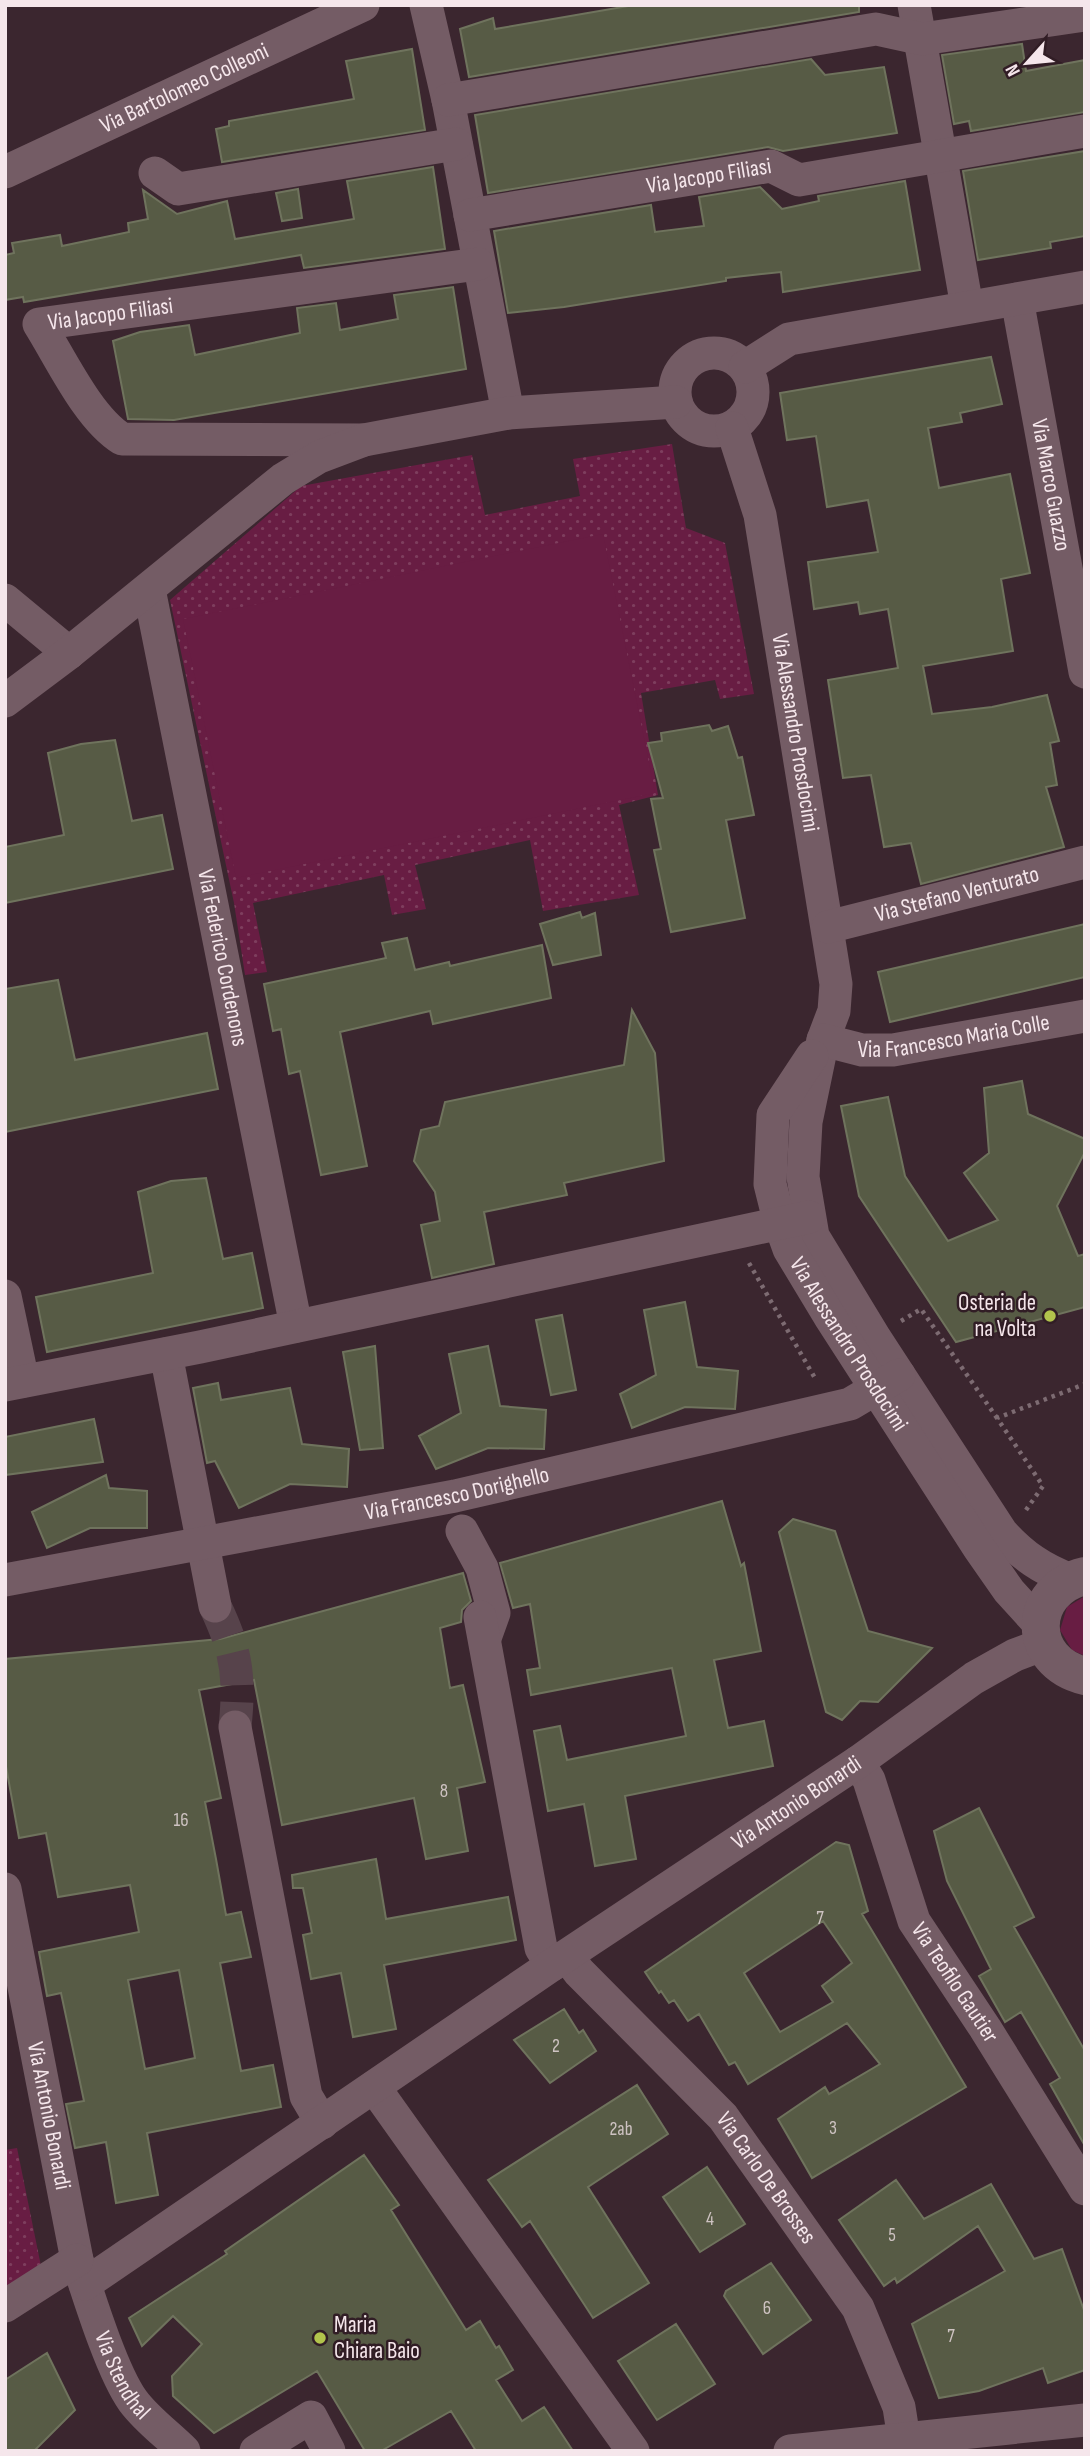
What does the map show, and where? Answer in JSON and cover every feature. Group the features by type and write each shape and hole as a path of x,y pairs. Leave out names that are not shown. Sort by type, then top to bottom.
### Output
{"street":[{"name":"Via Bartolomeo Colleoni","path":"5,172 363,5"},
{"path":"426,5 448,100 508,412"},
{"path":"914,5 967,307"},
{"path":"448,100 876,29 922,39 1085,15"},
{"name":"Via Jacopo Filiasi","path":"470,215 771,166 799,180 1085,131"},
{"path":"155,173 178,189 456,144"},
{"name":"Via Jacopo Filiasi","path":"478,264 39,324 95,412 109,431 122,439 364,440 508,412 676,402"},
{"path":"745,367 789,339 1085,287"},
{"name":"Via Marco Guazzo","path":"1017,299 1085,672"},
{"path":"720,353 745,367 753,387 751,408 743,420 720,432 693,426 681,414 676,402 677,381 683,368 699,356 720,353"},
{"name":"Via Alessandro Prosdocimi","path":"732,428 760,515 836,984 834,1011 823,1040 806,1122 803,1177 794,1220 818,1248 888,1382 1009,1591 1042,1635"},
{"name":"Via Jacopo Filiasi","path":"5,701 69,653 299,468 364,440"},
{"name":"Via Federico Cordenons","path":"149,589 296,1326"},
{"path":"5,600 69,653"},
{"name":"Via Stefano Venturato","path":"828,927 1085,862"},
{"name":"Via Francesco Maria Colle","path":"823,1040 862,1050 893,1050 1085,1016"},
{"path":"5,1296 14,1383 166,1354 794,1220"},
{"path":"166,1354 215,1606"},
{"name":"Via Alessandro Prosdocimi","path":"888,1382 1021,1555 1047,1570 1078,1578"},
{"name":"Via Francesco Dorighello","path":"5,1580 202,1545 459,1517 850,1404 888,1382"},
{"path":"459,1517 482,1568 494,1613 482,1629 541,1948 560,1960"},
{"path":"1078,1578 1052,1593 1042,1614 1042,1635 1055,1661 1080,1677"},
{"name":"Via Antonio Bonardi","path":"5,2306 81,2272 321,2123 858,1762 974,1678 1016,1655 1042,1635"},
{"path":"235,1727 306,2096 321,2123"},
{"name":"Via Teofilo Gautier","path":"858,1762 869,1780 914,1921 1085,2188"},
{"name":"Via Antonio Bonardi","path":"5,1889 81,2272"},
{"name":"Via Carlo De Brosses","path":"560,1960 579,1972 723,2116 858,2308 899,2407 904,2439"},
{"path":"374,2087 633,2451"},
{"name":"Via Stendhal","path":"81,2272 123,2385 135,2404 184,2451"},
{"path":"256,2451 311,2417 329,2451"},
{"path":"790,2451 1085,2420"}],"path":[{"path":"746,1257 817,1382"},
{"path":"898,1323 920,1309 1043,1486 1020,1519"},
{"path":"998,1418 1085,1384"}],"shaded area":[{"path":"672,444 686,528 725,543 754,694 720,699 715,680 641,693 658,795 619,805 639,895 543,911 530,840 415,865 426,909 392,915 384,875 253,903 267,972 245,975 234,903 170,600 301,486 472,455 485,515 580,496 573,459"},
{"path":"603,534 655,793 236,878 183,619"},
{"path":"1085,1596 1085,1656 1072,1650 1060,1630 1067,1607"},
{"path":"17,2148 42,2271 5,2296 5,2150"}],"building":[{"path":"634,5 859,5 859,12 469,77 460,29 493,18 495,29"},
{"path":"1022,44 1026,71 1085,60 1085,112 971,131 969,121 954,124 942,55"},
{"path":"412,49 425,130 222,162 216,129 229,126 229,121 354,99 346,61"},
{"path":"811,59 825,75 884,67 897,133 783,151 768,147 488,193 475,115"},
{"path":"1085,151 1085,236 1050,242 1051,248 978,260 963,171"},
{"path":"433,167 445,249 304,268 301,255 24,302 23,297 5,300 5,255 14,253 12,243 60,235 62,246 129,232 128,223 148,219 143,190 177,214 227,201 235,239 354,219 347,181"},
{"path":"905,181 920,270 783,292 781,272 726,278 726,281 564,307 508,313 494,231 651,205 655,232 704,226 699,197 760,187 782,209 819,201 818,196"},
{"path":"298,189 302,218 282,221 276,193"},
{"path":"453,287 466,369 174,420 128,419 113,341 140,332 189,325 195,355 300,333 297,308 336,303 340,330 398,319 394,295"},
{"path":"991,357 1002,404 960,413 962,422 928,428 939,488 1010,474 1030,573 1001,579 1013,651 923,666 932,714 992,707 1047,695 1059,741 1050,743 1057,785 1046,787 1064,847 921,884 911,843 884,847 871,775 843,778 828,680 898,668 888,609 860,614 858,602 814,609 808,562 878,552 868,500 827,507 816,436 787,440 780,393"},
{"path":"709,725 712,731 728,726 738,758 742,757 754,815 726,820 745,918 671,932 654,850 661,849 651,799 663,798 648,743 662,741 661,733"},
{"path":"115,740 132,821 162,815 173,869 5,903 5,847 64,835 48,753 81,744"},
{"path":"580,912 582,918 595,913 601,955 553,965 540,924"},
{"path":"1085,924 1085,977 890,1022 878,972"},
{"path":"407,938 415,970 449,962 450,966 542,945 551,998 433,1024 430,1011 340,1032 367,1166 321,1175 300,1071 289,1074 281,1029 273,1031 264,984 386,958 382,943"},
{"path":"58,980 75,1060 207,1033 218,1089 5,1132 5,989"},
{"path":"632,1010 655,1053 664,1161 564,1183 567,1195 484,1212 494,1264 432,1278 421,1225 440,1221 435,1192 414,1161 421,1130 439,1126 445,1102 624,1065"},
{"path":"1022,1081 1028,1114 1085,1139 1085,1152 1057,1206 1078,1256 1085,1254 1085,1307 956,1342 859,1196 841,1106 888,1097 905,1176 948,1241 998,1220 964,1173 989,1153 984,1088"},
{"path":"206,1178 223,1259 252,1253 263,1308 47,1352 36,1297 153,1273 138,1192 171,1181"},
{"path":"685,1302 697,1367 738,1371 735,1409 685,1407 632,1428 620,1394 656,1375 644,1310"},
{"path":"562,1315 576,1390 551,1395 536,1320"},
{"path":"375,1346 383,1448 360,1450 343,1352"},
{"path":"488,1346 500,1406 546,1410 544,1449 488,1448 436,1469 419,1436 461,1413 449,1354"},
{"path":"218,1383 221,1400 290,1388 302,1444 349,1449 347,1487 290,1484 239,1508 215,1461 207,1463 193,1388"},
{"path":"94,1419 103,1462 5,1475 5,1437"},
{"path":"106,1475 109,1488 147,1491 147,1528 90,1528 47,1548 32,1512"},
{"path":"722,1501 741,1566 744,1563 761,1651 714,1660 728,1728 764,1721 773,1766 625,1796 636,1859 595,1866 584,1804 548,1811 534,1731 560,1726 567,1760 686,1736 672,1668 531,1695 527,1670 540,1668 530,1604 513,1608 500,1563"},
{"path":"793,1519 835,1531 868,1631 932,1648 878,1702 860,1701 842,1720 826,1712 779,1532"},
{"path":"463,1573 471,1601 462,1610 461,1622 440,1628 450,1688 463,1685 485,1782 457,1788 468,1851 426,1859 414,1798 282,1825 254,1680 199,1690 221,1798 205,1802 226,1915 241,1912 251,1957 220,1963 241,2071 273,2065 281,2107 147,2133 158,2195 116,2203 106,2142 75,2148 66,2104 84,2101 61,1993 47,1996 39,1952 139,1932 130,1885 58,1897 46,1833 19,1838 5,1761 5,1659 220,1639","holes":["179,1970 195,2058 145,2069 128,1980"]},
{"path":"979,1808 1034,1917 1014,1927 1085,2051 1085,2146 1050,2084 1060,2078 1021,2012 1005,2022 979,1976 991,1969 947,1881 934,1831"},
{"path":"836,1842 849,1845 868,1911 862,1914 966,2087 812,2178 778,2119 825,2087 829,2094 880,2064 847,2023 748,2084 735,2062 729,2065 699,2014 688,2021 674,2000 669,2003 661,1991 659,1993 645,1972","holes":["823,1921 852,1963 822,1986 833,2002 780,2032 744,1973"]},
{"path":"376,1859 386,1919 508,1897 516,1940 384,1965 396,2029 353,2037 341,1973 311,1979 303,1935 312,1933 303,1888 293,1888 292,1875"},
{"path":"564,2009 579,2033 583,2030 596,2051 550,2083 514,2040"},
{"path":"637,2085 668,2134 588,2187 649,2283 593,2318 530,2221 522,2227 488,2180"},
{"path":"364,2155 399,2205 391,2210 466,2330 480,2321 496,2348 499,2346 513,2370 496,2380 522,2421 544,2407 573,2451 476,2451 451,2411 381,2451 365,2451 317,2371 214,2433 173,2396 172,2376 202,2344 173,2316 142,2346 129,2318 227,2254 225,2251"},
{"path":"707,2167 745,2224 700,2252 663,2197"},
{"path":"896,2180 924,2219 991,2184 1034,2259 1062,2249 1085,2313 1085,2370 1048,2383 1043,2368 979,2391 939,2398 912,2324 1005,2271 978,2226 897,2283 895,2278 884,2286 839,2220"},
{"path":"771,2263 811,2320 763,2354 724,2296 726,2291"},
{"path":"676,2324 715,2384 657,2420 618,2361"},
{"path":"47,2353 75,2410 34,2451 5,2451 5,2380"}],"tunnel":[{"path":"215,1606 228,1637 235,1665 235,1727"}],"place":[{"name":"Osteria de na Volta","path":"1050,1316"},
{"name":"Maria Chiara Baio","path":"320,2338"}]}
